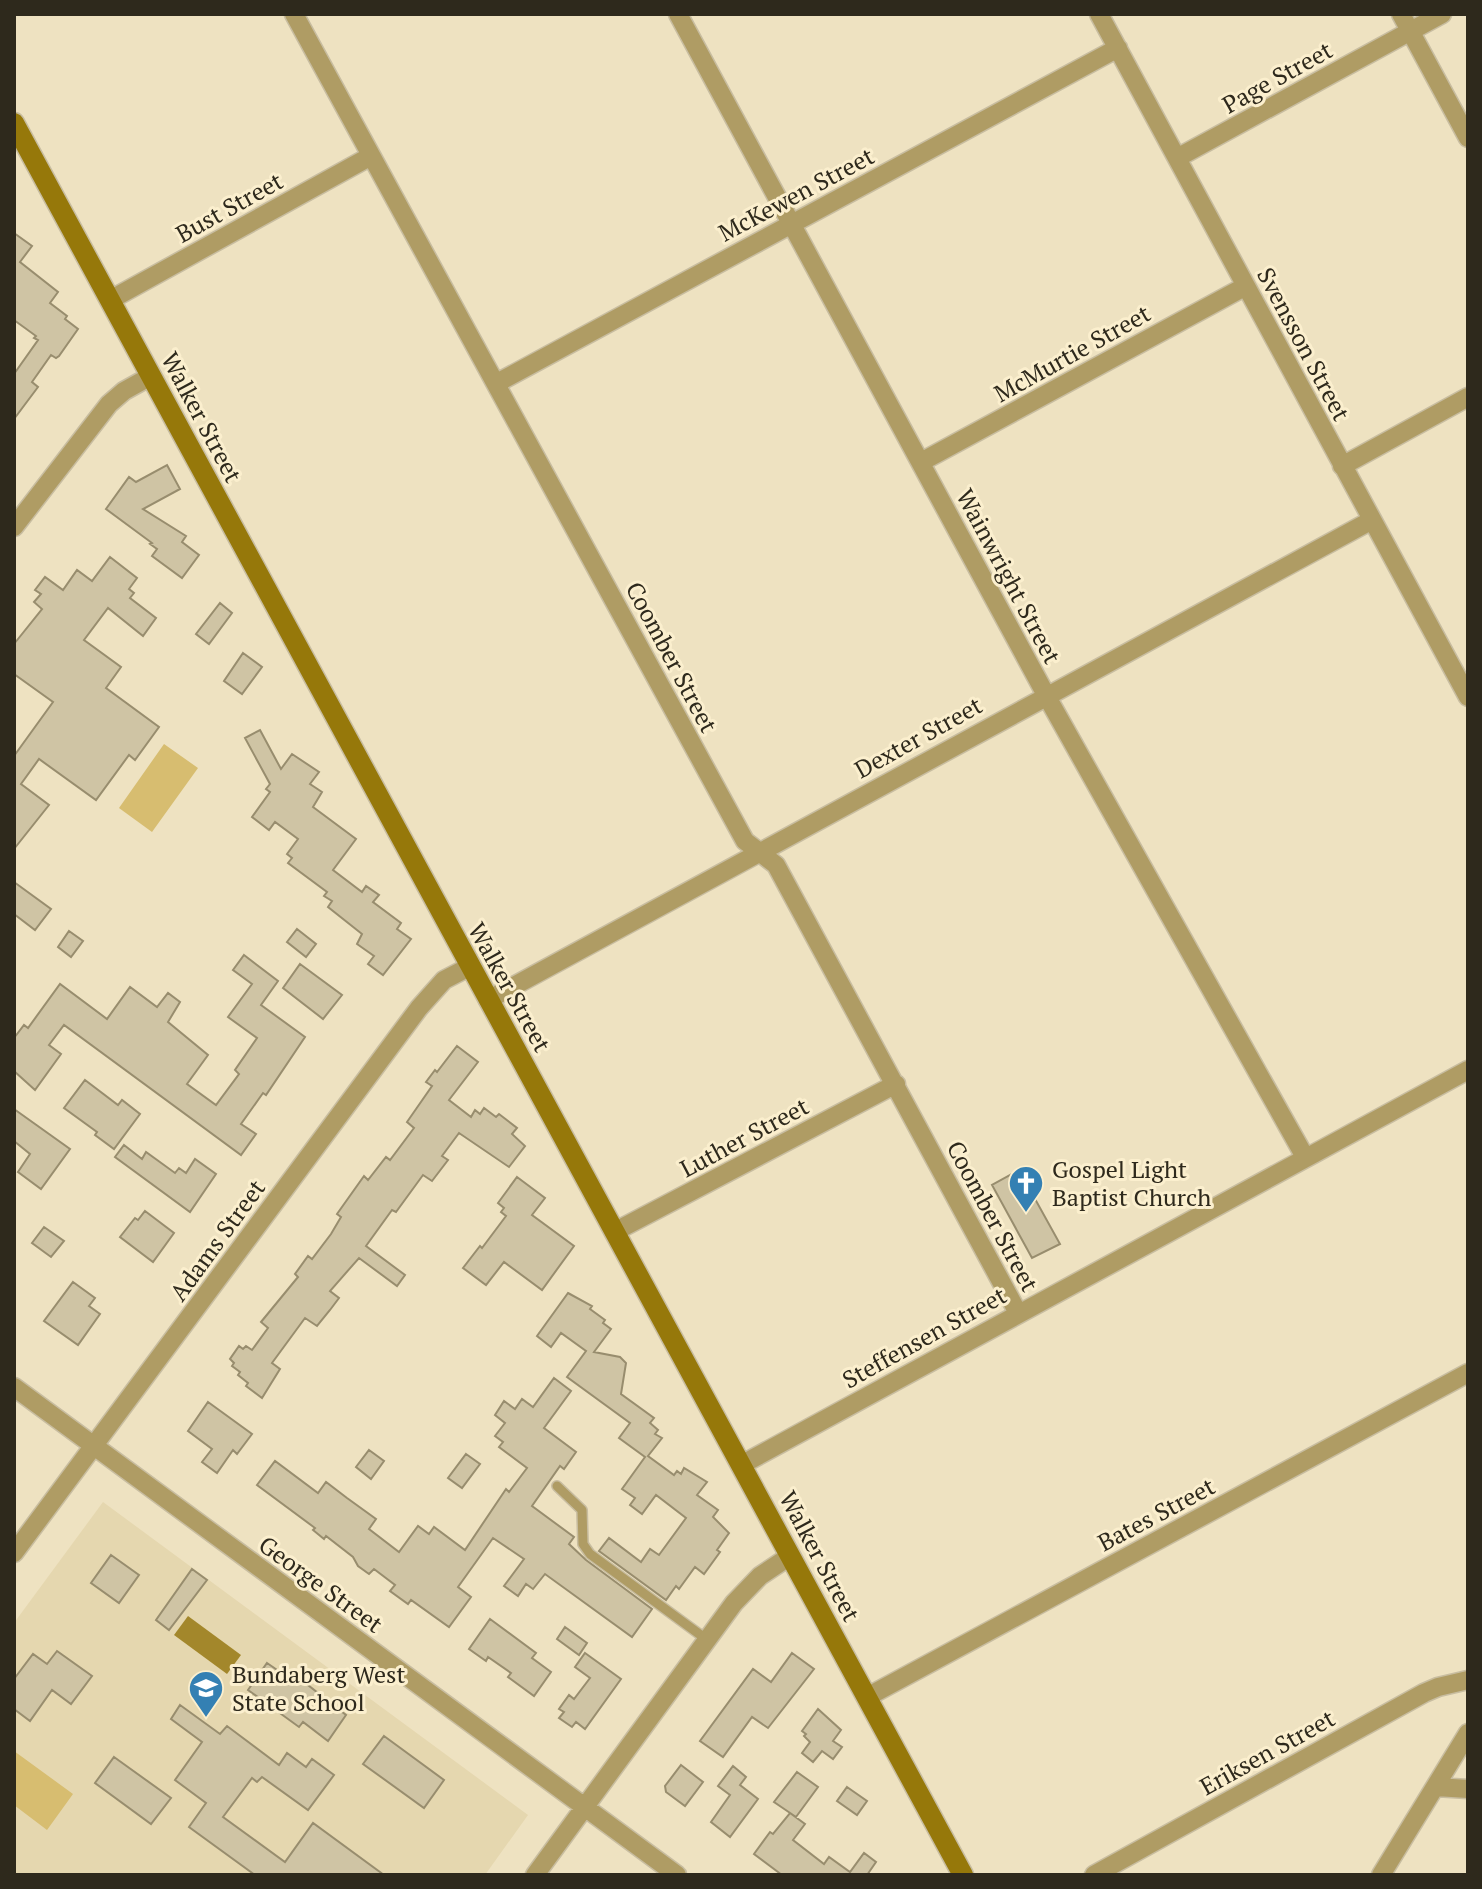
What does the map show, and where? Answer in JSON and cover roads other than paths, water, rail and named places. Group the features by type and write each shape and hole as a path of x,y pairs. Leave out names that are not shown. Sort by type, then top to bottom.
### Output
{"main road":[{"name":"Walker Street","path":"14,123 963,1875"}],"street":[{"name":"Coomber Street","path":"294,14 745,841 776,865 1018,1313"},
{"name":"Wainwright Street","path":"678,14 1046,695 1305,1157"},
{"name":"Svensson Street","path":"1099,14 1468,697"},
{"path":"1401,14 1468,138"},
{"name":"Page Street","path":"1177,158 1442,14"},
{"name":"McKewen Street","path":"497,383 1118,48"},
{"name":"Bust Street","path":"110,300 371,156"},
{"name":"McMurtie Street","path":"921,462 1246,286"},
{"path":"14,527 109,404 124,391 151,376"},
{"path":"1342,466 1468,397"},
{"name":"Dexter Street","path":"488,1000 1372,520"},
{"name":"Adams Street","path":"14,1553 419,1008 444,980 469,967"},
{"name":"Steffensen Street","path":"741,1465 1468,1070"},
{"name":"Luther Street","path":"614,1232 896,1084"},
{"name":"Bates Street","path":"867,1697 1468,1373"},
{"name":"George Street","path":"14,1387 677,1875"},
{"path":"535,1875 734,1603 760,1576 790,1556"},
{"name":"Eriksen Street","path":"1094,1875 1424,1693 1468,1680"},
{"path":"1381,1875 1468,1733"},
{"path":"1436,1787 1468,1789"}],"lane":[{"path":"557,1486 582,1510 582,1538 590,1554 706,1639"}],"place":[{"name":"Gospel Light Baptist Church","path":"1026,1214"},
{"name":"Bundaberg West State School","path":"206,1719"}]}
